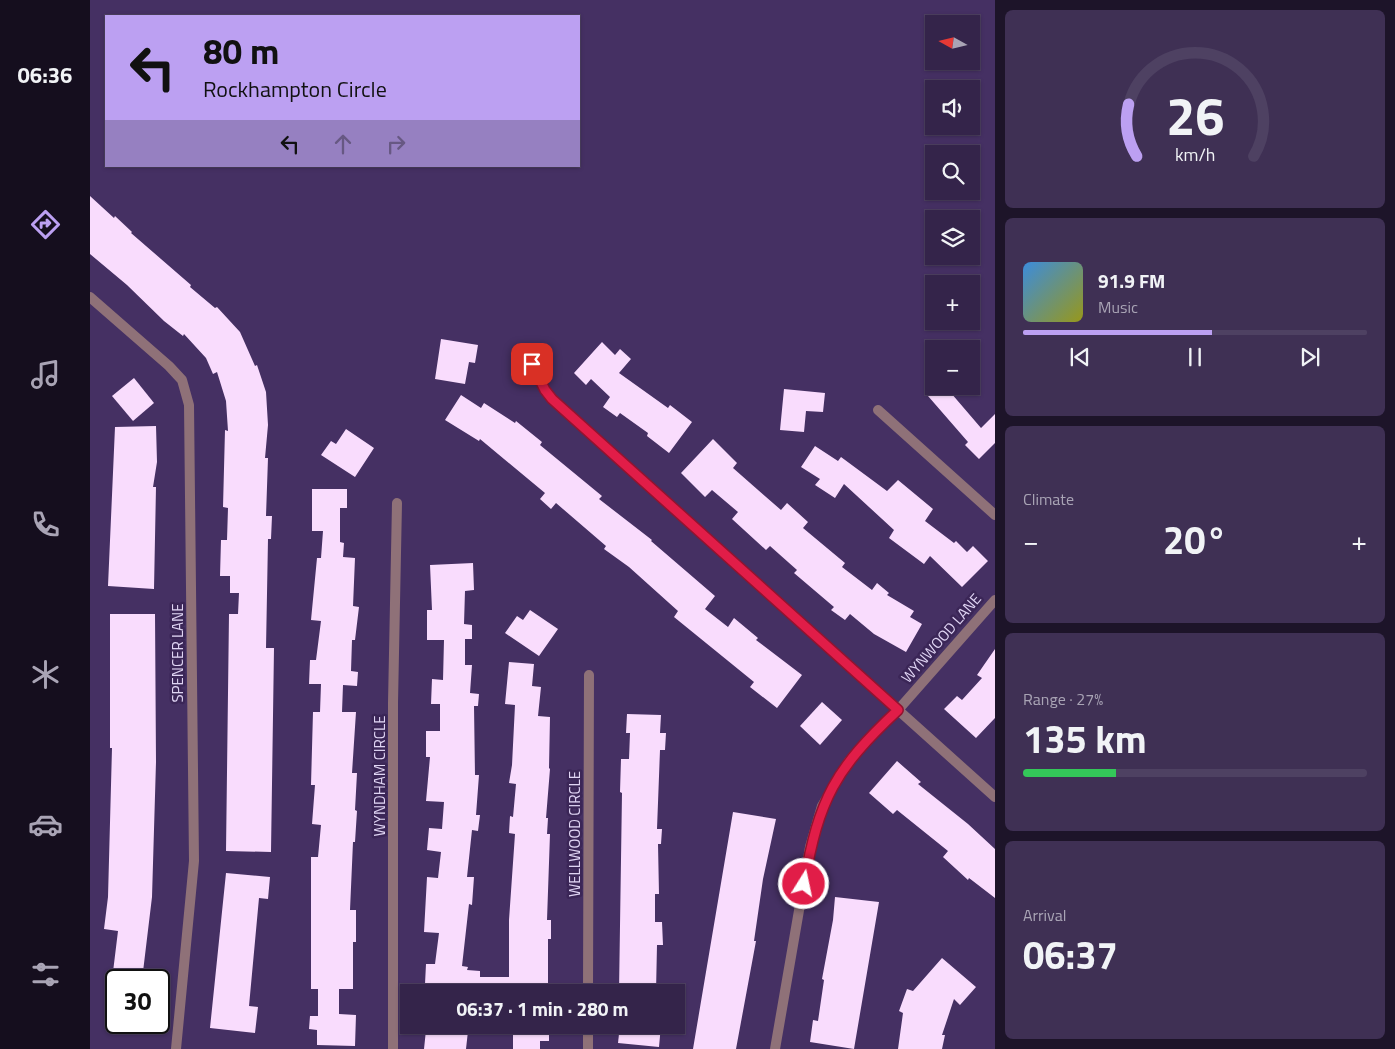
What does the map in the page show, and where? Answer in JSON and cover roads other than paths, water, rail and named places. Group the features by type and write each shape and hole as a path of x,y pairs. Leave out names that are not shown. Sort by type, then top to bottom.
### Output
{"street":[{"name":"SPENCER LANE","path":"90,297 169,366 182,380 189,405 191,437 194,861 176,1049"},
{"path":"532,364 545,390 560,405 995,796"},
{"path":"878,410 995,515"},
{"name":"WYNDHAM CIRCLE","path":"393,1049 393,703 397,503"},
{"name":"WYNWOOD LANE","path":"775,1049 810,847 822,806 849,761 869,738 898,710 995,600"},
{"name":"WELLWOOD CIRCLE","path":"588,984 589,675"},
{"path":"588,1034 588,1049"}]}
